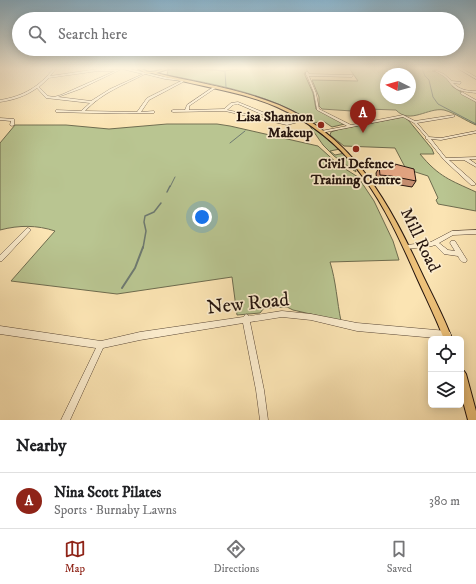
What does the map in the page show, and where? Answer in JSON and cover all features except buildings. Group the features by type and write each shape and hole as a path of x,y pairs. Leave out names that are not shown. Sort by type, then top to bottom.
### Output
{"main road":[{"name":"Mill Road","path":"218,88 279,106 304,120 341,146 371,181 407,247 447,336"},
{"path":"464,386 473,420"}],"street":[{"path":"0,101 17,98 37,88"},
{"path":"38,88 43,95 54,98 91,102"},
{"path":"54,98 78,88"},
{"path":"82,112 91,102 113,88"},
{"path":"138,113 148,99 169,88"},
{"path":"186,110 188,106 215,88"},
{"path":"313,88 316,93 318,109 350,126"},
{"path":"456,88 476,101"},
{"path":"461,92 476,92"},
{"path":"225,110 232,104 238,103 269,116 272,120"},
{"path":"173,111 225,110 287,124 304,120"},
{"path":"57,112 153,112"},
{"path":"322,132 403,116 415,122 445,159 473,184"},
{"path":"415,122 453,116"},
{"path":"0,119 13,120 12,125"},
{"path":"427,138 445,139 476,132"},
{"path":"445,159 476,158"},
{"path":"466,159 476,166"},
{"path":"0,259 28,230"},
{"path":"407,247 435,242 452,233 476,232"},
{"path":"435,242 446,252 460,254"},
{"path":"453,242 464,260"},
{"name":"New Road","path":"101,345 140,336 246,318 282,314 311,317 357,327 438,336"},
{"path":"246,318 260,390 264,420"},
{"path":"0,330 101,345 65,420"}],"green space":[{"path":"226,88 311,88 316,109 345,124 332,127 323,121 314,123 280,105"},
{"path":"315,88 380,88 380,104 416,104 416,88 454,88 476,101 476,125 444,110 407,116 396,110 366,109 367,112 322,109 319,106 319,97"},
{"path":"404,117 432,149 434,154 420,154 427,162 445,177 476,192 476,211 438,204 436,200 438,198 428,176 406,169 395,148 344,146 330,135 331,132 340,129"},
{"path":"167,124 217,124 318,146 339,165 358,177 374,201 393,241 399,260 330,262 341,321 293,310 287,307 264,308 260,313 237,315 232,277 117,294 11,281 55,231 28,226 0,230 0,143 15,125 66,125 109,129"},
{"path":"309,125 340,149 330,151 335,155 345,153 354,165 356,172 334,156 323,145"}],"waterway":[{"path":"431,88 433,97 438,104 476,124"},
{"path":"230,143 245,131"},
{"path":"170,187 175,177"},
{"path":"167,192 170,186"},
{"path":"143,248 146,231 144,222 145,216 154,212 161,203"},
{"path":"122,288 135,268 143,247"}],"place":[{"name":"Lisa Shannon Makeup","path":"321,125"},
{"name":"Nina Scott Pilates","path":"363,133"},
{"name":"Civil Defence Training Centre","path":"356,149"}]}
